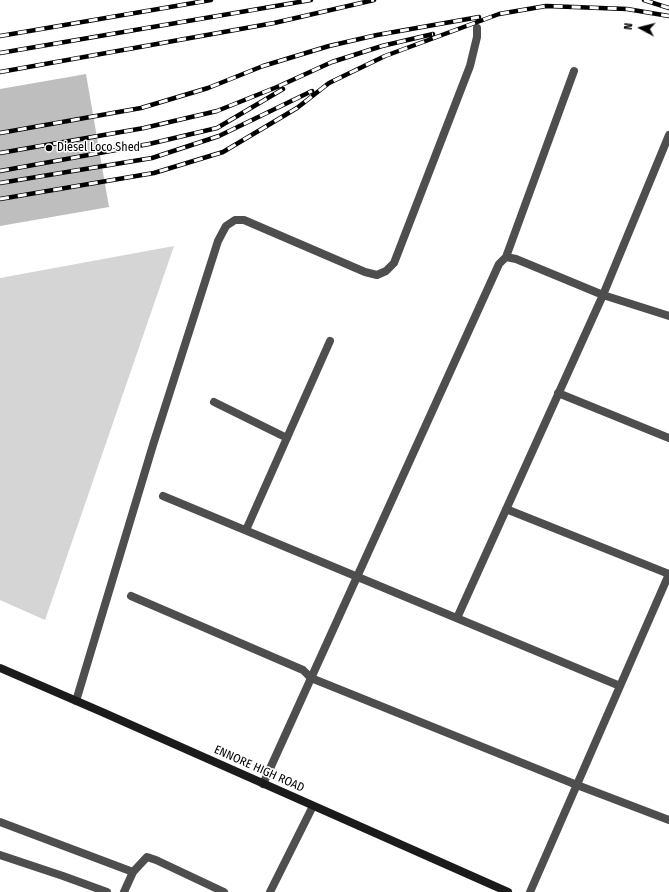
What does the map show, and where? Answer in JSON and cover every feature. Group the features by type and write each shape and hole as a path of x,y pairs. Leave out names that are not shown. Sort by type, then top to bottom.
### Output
{"main road":[{"name":"ENNORE HIGH ROAD","path":"0,668 508,892"}],"street":[{"path":"76,701 157,432 218,240 226,226 235,220 244,220 365,272 377,275 386,271 394,263 470,66 477,38 477,28"},
{"path":"263,784 494,274 499,264 506,258 574,71"},
{"path":"457,618 602,294 669,135"},
{"path":"506,258 516,259 602,294 669,316"},
{"path":"246,530 330,341"},
{"path":"558,393 669,438"},
{"path":"214,402 287,438"},
{"path":"163,496 620,686"},
{"path":"506,509 669,574 530,892"},
{"path":"131,596 303,670 311,678 577,785 669,820"},
{"path":"270,892 313,806"},
{"path":"0,822 133,872"},
{"path":"0,855 107,892"},
{"path":"124,892 133,872 146,857 156,860 224,892"}],"shaded area":[{"path":"174,246 45,620 0,600 0,278"}],"building":[{"name":"Diesel Loco Shed","path":"86,74 109,207 0,226 0,89"}],"railway":[{"path":"0,36 211,0"},
{"path":"0,53 311,0"},
{"path":"0,72 274,23 374,0"},
{"path":"644,0 669,8"},
{"path":"0,199 154,173 223,152 297,108 329,83 385,56 499,14 546,6 627,9 669,16"},
{"path":"0,133 141,108 208,88 263,66 329,46 377,35 479,17"},
{"path":"0,153 144,128 217,111 277,87 332,62 382,46 433,34"},
{"path":"0,171 149,144 217,128 283,89"},
{"path":"0,183 152,158 219,136 312,91"}],"place":[{"name":"Diesel Loco Shed","path":"49,148"}]}
